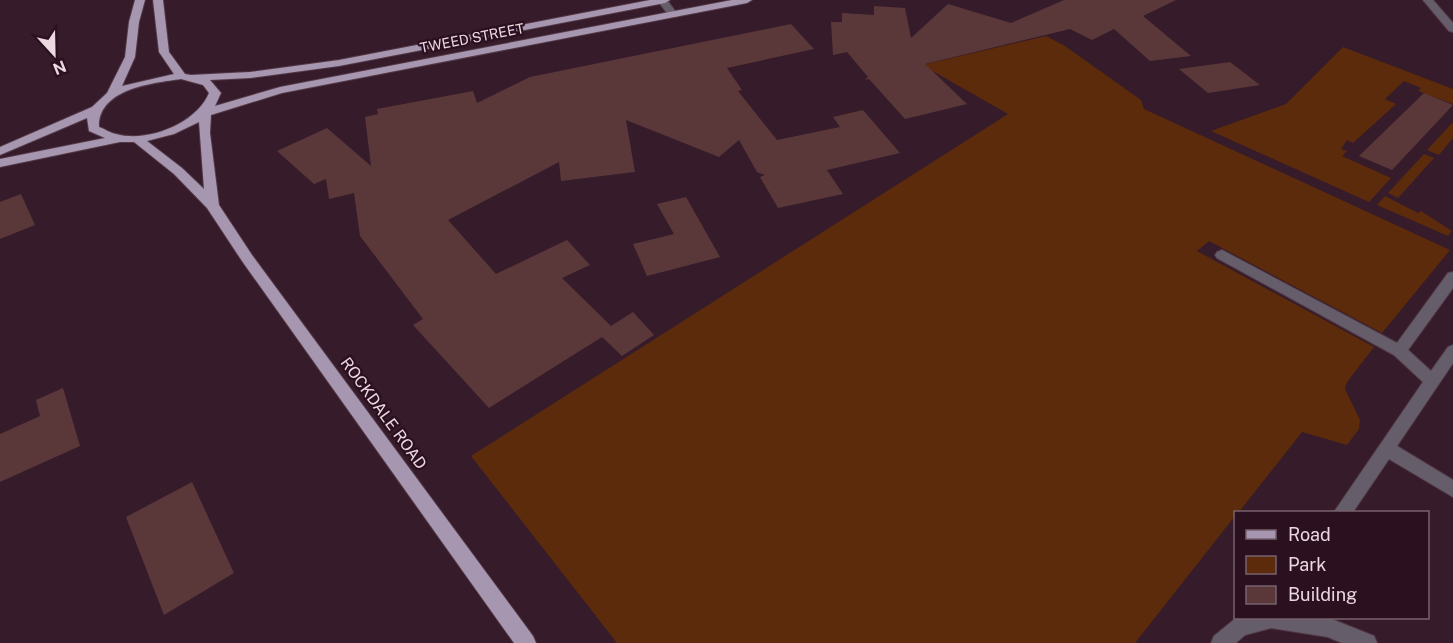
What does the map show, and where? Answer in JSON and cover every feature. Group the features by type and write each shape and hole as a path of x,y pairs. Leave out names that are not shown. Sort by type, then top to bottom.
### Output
{"main road":[{"path":"0,152 94,110 112,95 130,57 140,0"},
{"path":"158,0 164,52 181,76"},
{"name":"TWEED STREET","path":"112,95 146,81 181,76 250,75 339,63 663,0"},
{"name":"TWEED STREET","path":"0,163 118,140 138,140 175,130 205,113 280,90 747,0"},
{"name":"ROCKDALE ROAD","path":"195,77 207,81 214,87 216,95 213,104 205,113 204,133 212,205"},
{"path":"94,110 90,120 93,129 102,136 118,140"},
{"name":"ROCKDALE ROAD","path":"138,140 178,171 212,205 247,258 525,643"}],"street":[{"path":"663,0 673,15"},
{"path":"1428,0 1453,28"},
{"path":"1222,255 1399,351 1432,381"},
{"path":"1399,351 1453,277"},
{"path":"1344,511 1453,351"},
{"path":"1387,449 1453,489"},
{"path":"1221,643 1240,626 1263,619"},
{"path":"1277,619 1328,627 1366,643"}],"green space":[{"path":"1046,36 1065,46 1141,100 1144,109 1450,250 1382,333 1209,241 1197,251 1374,347 1347,382 1345,389 1360,420 1359,429 1347,445 1302,432 1240,511 1234,511 1234,517 1135,643 617,643 471,456 1008,114 922,65"},
{"path":"1343,47 1453,89 1453,104 1418,91 1421,88 1404,81 1385,99 1396,104 1353,143 1347,140 1341,149 1347,151 1342,156 1391,178 1369,202 1211,131 1286,104"},
{"path":"1453,122 1453,138 1439,155 1427,150"},
{"path":"1424,154 1434,158 1398,198 1388,193"},
{"path":"1385,196 1418,213 1421,211 1452,231 1448,236 1377,205"}],"building":[{"path":"1064,0 1176,0 1143,16 1191,56 1150,61 1114,29 1092,40 1070,29 925,64 967,104 905,119 869,79 865,80 868,77 847,52 833,55 831,22 842,22 842,13 874,15 874,6 905,8 911,38 948,4 1011,23"},
{"path":"791,24 814,49 727,68 742,90 738,91 777,140 840,127 833,117 863,110 900,153 827,170 843,194 778,208 760,177 765,175 757,172 739,140 719,157 626,120 635,172 561,181 559,162 448,220 496,274 567,240 590,265 562,278 611,326 633,312 654,335 622,356 602,337 489,408 413,325 423,319 360,236 354,193 329,199 326,179 314,184 277,151 327,128 371,166 365,117 378,114 377,109 473,91 477,103 530,77"},
{"path":"1230,62 1260,85 1208,93 1179,69"},
{"path":"1424,93 1453,105 1392,170 1359,156"},
{"path":"21,194 35,225 0,239 0,202"},
{"path":"686,197 720,257 647,276 633,244 674,234 657,204"},
{"path":"63,388 80,446 0,482 0,434 40,416 36,400"},
{"path":"192,482 234,573 164,615 126,517"}]}
